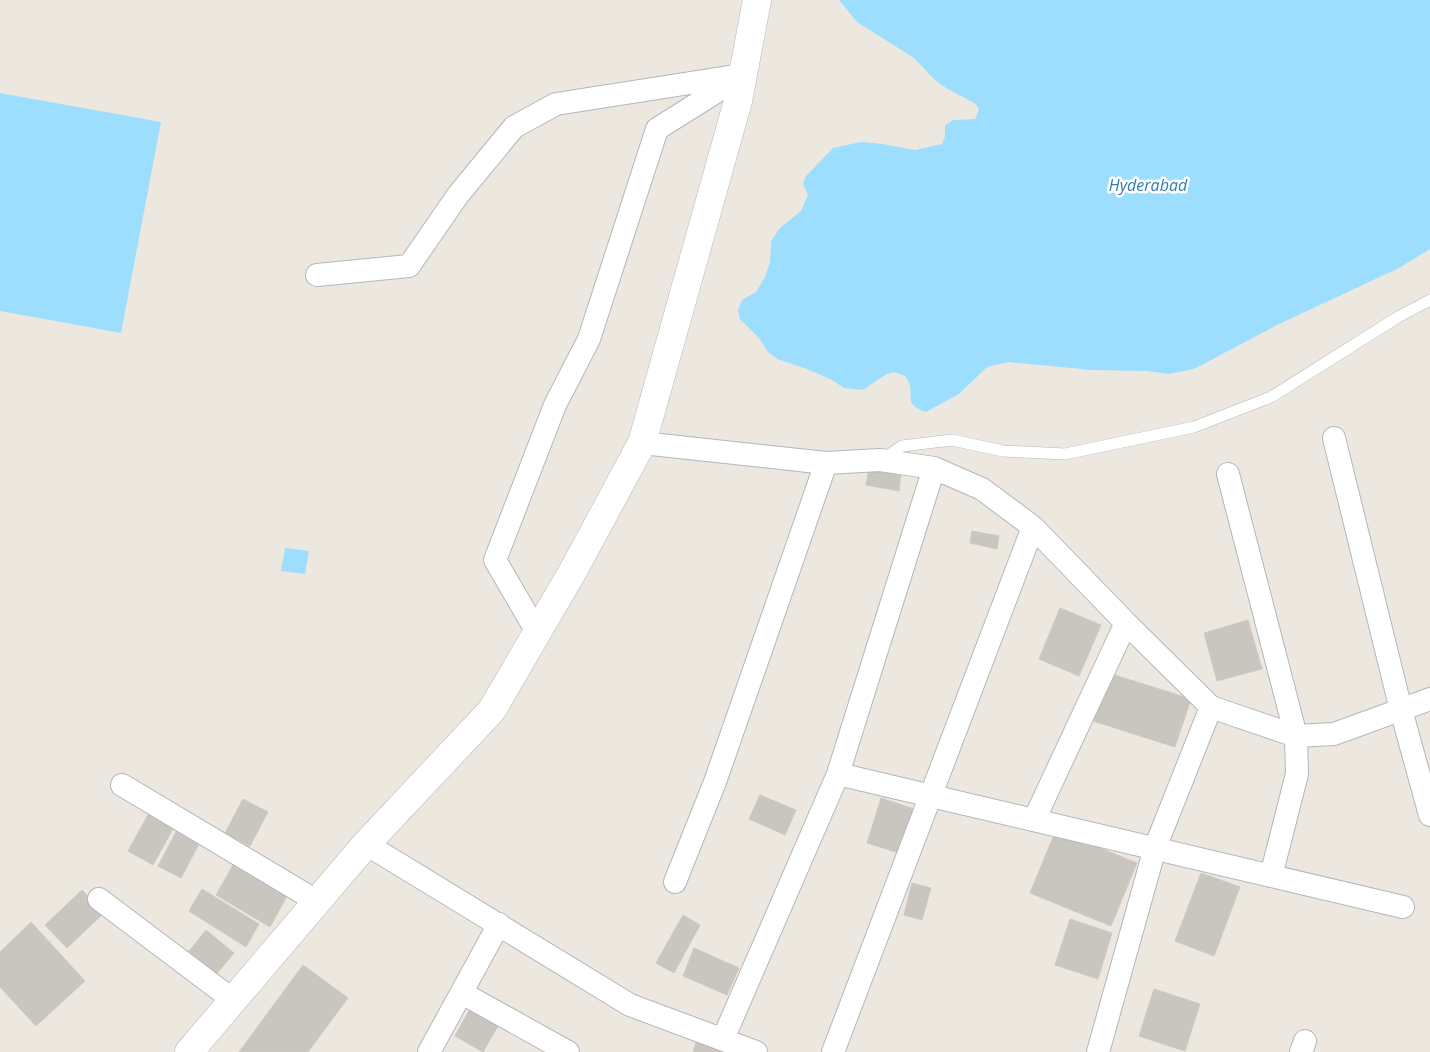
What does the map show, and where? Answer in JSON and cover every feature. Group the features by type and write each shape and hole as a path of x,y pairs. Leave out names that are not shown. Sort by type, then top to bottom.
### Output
{"street":[{"path":"189,1052 366,844 492,710 574,569 642,443 738,101 757,0"},
{"path":"317,275 409,266 458,195 514,127 556,104 743,75"},
{"path":"538,632 494,560 555,405 589,339 657,128 743,75"},
{"path":"1334,438 1400,710 1430,815"},
{"path":"642,443 826,463 880,460 934,468 982,489 1033,527 1211,707 1296,736 1334,734 1430,699"},
{"path":"675,882 714,782 826,463"},
{"path":"723,1039 838,774 934,468"},
{"path":"1228,474 1296,736 1297,774 1270,876"},
{"path":"833,1052 1033,527"},
{"path":"1034,820 1126,623"},
{"path":"1098,1052 1155,848 1211,707"},
{"path":"838,774 1404,906"},
{"path":"122,786 318,902"},
{"path":"366,844 630,1005 756,1052"},
{"path":"99,898 234,1000"},
{"path":"430,1052 499,924"},
{"path":"462,993 568,1052"}],"lane":[{"path":"880,460 902,446 952,440 1003,451 1065,454 1194,427 1271,397 1398,317 1430,300"}],"water":[{"name":"Hyderabad","path":"839,0 1430,0 1430,249 1399,268 1277,325 1194,369 1169,374 1146,371 1092,370 1008,362 987,367 959,394 926,412 913,405 909,382 905,376 894,372 885,375 863,390 844,388 832,380 807,369 777,359 768,352 759,338 740,319 738,310 742,300 756,292 765,277 770,262 771,241 780,228 801,211 808,195 803,184 806,176 833,148 861,142 915,150 942,144 945,136 945,125 953,120 975,119 979,110 976,104 935,80 914,58 857,22"},
{"path":"0,93 161,122 121,333 0,311"},
{"path":"285,548 309,551 305,574 281,571"}],"building":[{"path":"869,469 901,475 899,491 866,485"},
{"path":"972,531 999,536 997,549 970,543"},
{"path":"1060,608 1101,625 1079,676 1039,659"},
{"path":"1248,620 1262,669 1217,681 1204,633"},
{"path":"1105,672 1191,699 1175,747 1090,720"},
{"path":"760,795 796,810 785,835 749,819"},
{"path":"881,798 917,810 902,854 867,843"},
{"path":"243,799 268,812 250,846 225,833"},
{"path":"149,813 174,827 153,865 128,851"},
{"path":"177,830 200,842 181,878 158,866"},
{"path":"1056,830 1137,863 1111,926 1030,893"},
{"path":"233,865 287,896 270,927 216,895"},
{"path":"1201,873 1240,887 1214,956 1175,941"},
{"path":"912,883 931,888 922,920 904,915"},
{"path":"202,889 259,924 246,947 189,911"},
{"path":"82,890 104,913 67,948 45,925"},
{"path":"683,915 700,925 674,973 656,963"},
{"path":"1070,919 1112,933 1098,979 1055,965"},
{"path":"31,922 85,981 36,1026 0,987 0,952"},
{"path":"206,930 234,953 214,977 186,955"},
{"path":"694,948 739,968 727,995 683,976"},
{"path":"303,965 348,998 308,1052 239,1052"},
{"path":"1154,989 1200,1004 1185,1051 1139,1036"},
{"path":"470,1009 499,1024 483,1052 455,1036"},
{"path":"697,1039 734,1052 693,1052"}]}
